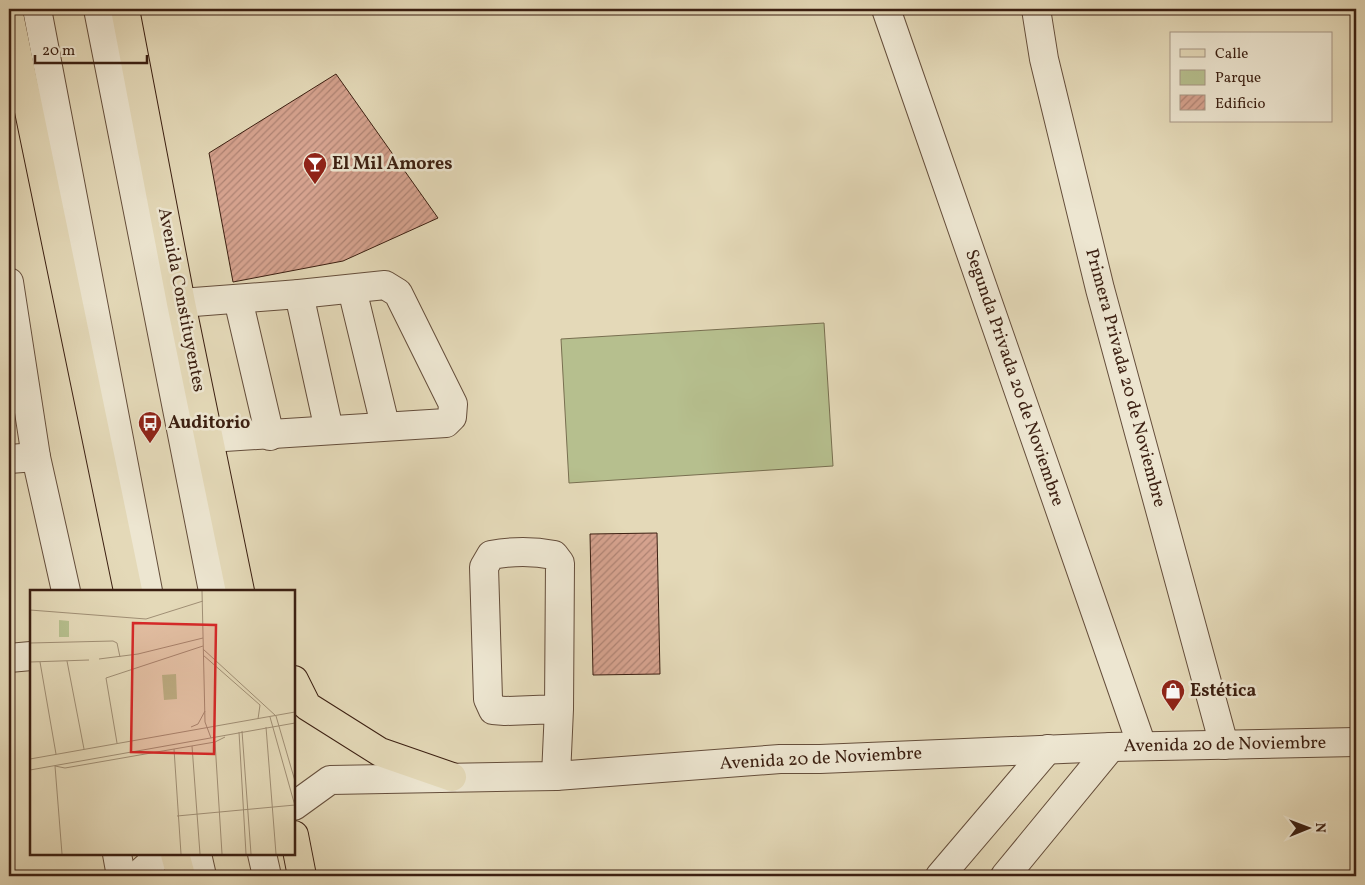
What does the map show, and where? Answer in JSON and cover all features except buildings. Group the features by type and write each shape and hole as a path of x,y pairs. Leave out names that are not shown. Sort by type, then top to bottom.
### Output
{"main road":[{"name":"Avenida Constituyentes","path":"125,9 181,303 240,590"},
{"path":"9,14 128,590"},
{"path":"232,556 249,590"},
{"path":"295,682 307,706 380,752 452,777"},
{"path":"295,840 302,876"},
{"path":"175,855 181,876"}],"street":[{"path":"37,9 148,590"},
{"path":"98,9 213,590"},
{"name":"Segunda Privada 20 de Noviembre","path":"886,9 1142,746"},
{"name":"Primera Privada 20 de Noviembre","path":"1036,9 1044,59 1100,289 1224,745"},
{"path":"9,282 36,457 66,590"},
{"path":"181,303 385,285 398,293 453,404 452,417 446,423 385,425 270,436 209,438"},
{"path":"352,289 385,425"},
{"path":"299,294 329,430"},
{"path":"238,299 270,436"},
{"path":"9,459 36,457"},
{"path":"556,776 559,709 560,563 554,555 542,552 503,553 492,556 484,567 488,699 493,710 559,709"},
{"path":"9,658 30,656"},
{"name":"Avenida 20 de Noviembre","path":"295,805 330,780 556,776 780,758 820,759 1142,746 1356,742"},
{"path":"1005,876 1111,747"},
{"path":"940,876 1048,749"},
{"path":"117,855 121,876"},
{"path":"136,876 161,855"},
{"path":"197,855 202,876"},
{"path":"262,855 267,876"}],"green space":[{"path":"824,323 833,466 569,483 561,339"}],"place":[{"name":"El Mil Amores","path":"315,185"},
{"name":"Auditorio","path":"150,444"},
{"name":"Estética","path":"1173,712"}]}
